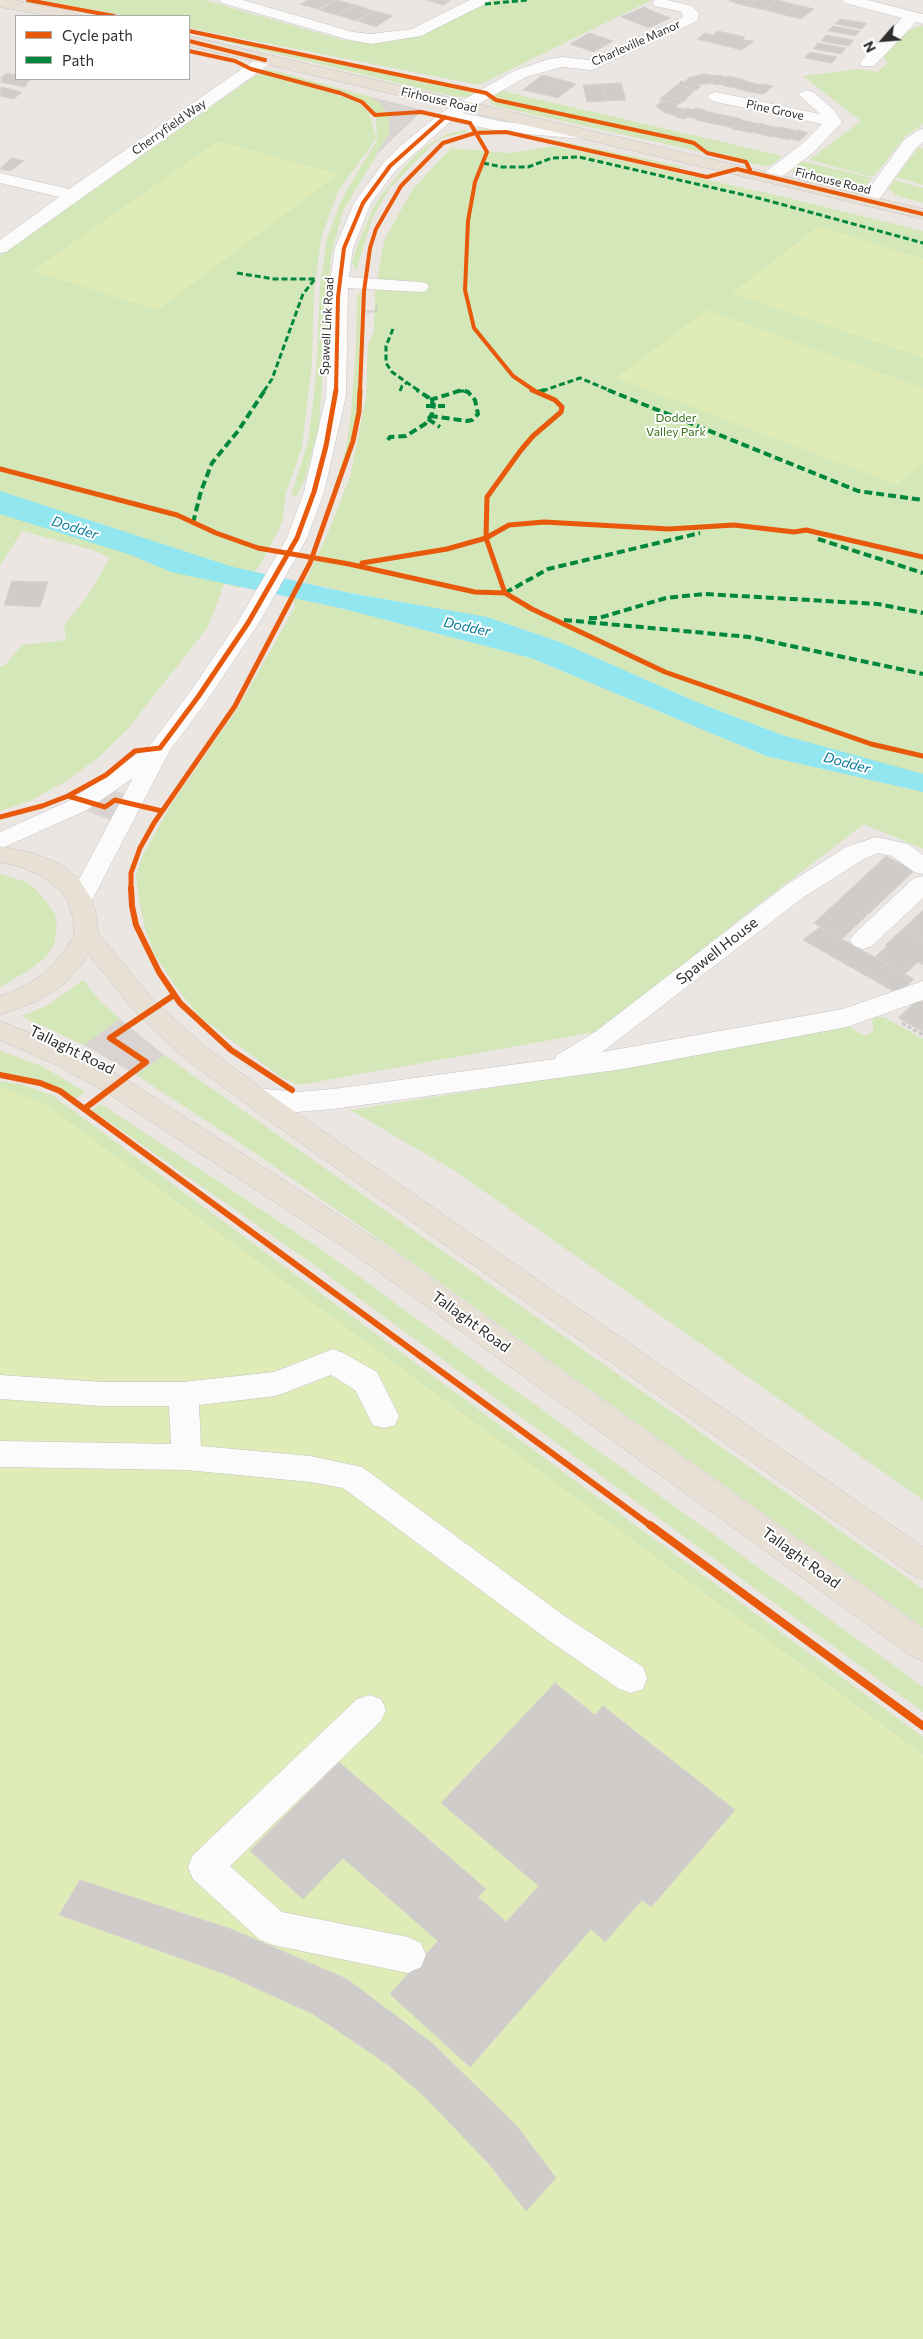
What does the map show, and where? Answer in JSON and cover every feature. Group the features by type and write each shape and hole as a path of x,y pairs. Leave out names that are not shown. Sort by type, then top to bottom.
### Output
{"main road":[{"path":"0,2 67,15"},
{"name":"Firhouse Road","path":"190,41 456,110 584,134 923,214"},
{"path":"0,854 27,860 51,870 70,884 80,900 85,918 86,935 72,959 53,980 26,996 0,1006"},
{"path":"86,935 149,1012 198,1055 256,1098 923,1565"},
{"name":"Tallaght Road","path":"0,1030 66,1058 116,1085 364,1246 923,1646"}],"street":[{"path":"227,0 350,36 371,38 416,33 482,0"},
{"path":"850,0 918,18"},
{"name":"Charleville Manor","path":"456,110 520,74 562,62 591,65 690,19 691,13 687,9 660,3"},
{"path":"868,63 918,18"},
{"name":"Cherryfield Way","path":"0,248 72,195 265,60"},
{"name":"Pine Grove","path":"807,95 827,112 834,122"},
{"name":"Pine Grove","path":"716,97 834,122"},
{"name":"Spawell Link Road","path":"160,748 248,624 297,538 314,492 336,396 340,282 344,248 363,203 400,156 456,110"},
{"name":"Pine Grove","path":"770,177 809,147 834,122"},
{"path":"869,201 910,144 923,134"},
{"path":"0,178 72,195"},
{"path":"340,282 420,286"},
{"path":"0,841 79,804 160,748"},
{"path":"80,900 160,748"},
{"name":"Spawell House","path":"556,1068 604,1039 795,891 855,853 867,847 882,846 899,850 923,866"},
{"path":"863,940 923,884"},
{"name":"Spawell House","path":"256,1098 297,1102 333,1099 623,1059 846,1018 922,982"},
{"path":"846,1018 869,1033"},
{"path":"323,1144 312,1129 314,1118 319,1108 333,1099"},
{"path":"0,1387 102,1394 183,1394 276,1384 333,1361 366,1381 384,1416"},
{"path":"183,1394 188,1457"},
{"path":"0,1454 188,1457 310,1469 351,1476 555,1627 631,1678"},
{"path":"369,1710 205,1867 273,1928 408,1955"}],"path":[{"path":"364,316 365,283"},
{"path":"486,530 486,538 505,593"},
{"path":"476,541 493,534"},
{"path":"350,564 376,562"},
{"path":"341,563 475,592 505,593 532,609 665,672 871,744 923,756"},
{"path":"895,1019 910,1030 923,1035"}],"green space":[{"path":"42,0 204,0 343,40 371,40 397,38 490,0 652,0 479,85 190,28 190,15 121,15"},
{"path":"923,26 923,124 906,136 873,177 809,160 861,121 803,76 859,69 877,72 887,64 884,57 905,32"},
{"path":"208,36 476,93 468,97 456,97"},
{"path":"260,70 272,70 368,96 380,103 388,114 375,113 365,102 353,97"},
{"path":"259,73 328,91 359,103 369,112 376,137 338,191 321,238 314,293 312,362 302,447 286,493 282,523 260,565 240,588 224,584 208,627 126,731 98,758 63,783 30,801 0,811 0,666 4,666 22,645 66,640 64,626 90,592 110,558 93,550 22,531 0,566 0,256"},
{"path":"485,87 783,156 770,165 764,166 495,106 489,102 491,98"},
{"path":"376,116 389,116 389,134 343,211 331,256 319,425 305,479 297,496 291,495 308,442 316,375 320,286 327,239 341,200 377,140"},
{"path":"477,129 510,131 686,167 678,168 507,132 479,131"},
{"path":"467,130 467,132 442,138 433,144 389,189 372,219 356,271 352,262 358,244 374,206 384,192 406,165 426,146 447,134"},
{"path":"218,141 338,174 158,310 32,271"},
{"name":"Dodder Valley Park","path":"555,146 785,197 923,231 923,777 782,735 699,703 560,642 487,617 350,593 305,582 325,540 350,477 366,398 368,345 374,330 375,290 384,242 413,189 451,148 508,153"},
{"path":"919,147 923,149 923,185 896,177"},
{"path":"801,161 872,178 867,185 853,187 793,173 792,170"},
{"path":"894,180 923,188 923,203 895,195 889,188"},
{"path":"819,226 923,259 923,358 732,293"},
{"path":"361,291 358,411 352,441 336,490 333,490 346,448 351,415 356,346 357,296"},
{"path":"707,310 923,388 923,463 897,485 616,378"},
{"path":"293,598 340,608 531,658 766,756 923,792 923,849 864,824 750,911 601,1031 299,1085 282,1078 200,1017 176,987 155,955 146,932 136,874 144,853 171,805 239,706 295,607"},
{"path":"0,874 24,881 34,888 55,914 57,928 54,944 46,957 31,969 0,987"},
{"path":"83,980 99,1000 120,1019 84,1045 21,1016 47,1006"},
{"path":"875,1017 884,1017 923,1039 923,1500 455,1171 350,1110 627,1067 848,1026 865,1036 874,1030 872,1021"},
{"path":"0,1051 42,1066 85,1092 75,1099 50,1084 0,1074"},
{"path":"164,1055 923,1589 923,1627 376,1237 246,1147 136,1075"},
{"path":"0,1081 20,1084 52,1095 923,1737 923,1755 795,1660 0,1172"},
{"path":"0,1087 44,1103 923,1755 923,2339 0,2339"},
{"path":"101,1104 321,1249 923,1687 923,1712 307,1260 92,1110"}],"shaded area":[{"path":"368,96 423,110 376,155 389,134 389,116 380,103"},
{"path":"111,789 129,796 110,820 81,809"},
{"path":"120,1019 164,1055 136,1075 84,1045"}],"water":[{"name":"Dodder","path":"0,491 233,567 350,593 487,617 560,642 699,703 782,735 923,774 923,792 766,756 531,658 340,608 171,572 131,555 0,514"}],"building":[{"path":"308,0 335,0 318,9 300,4"},
{"path":"337,0 355,5 337,15 319,10"},
{"path":"427,0 451,0 443,5"},
{"path":"730,0 754,0 746,6"},
{"path":"755,0 777,0 764,10 747,6"},
{"path":"778,0 796,5 784,15 765,10"},
{"path":"356,5 374,11 356,21 338,15"},
{"path":"797,5 814,9 801,19 784,15"},
{"path":"644,7 657,13 634,22 621,17"},
{"path":"375,11 393,16 375,27 358,21"},
{"path":"657,13 671,18 648,28 634,22"},
{"path":"840,19 867,23 862,29 835,24"},
{"path":"833,26 860,31 855,36 828,31"},
{"path":"718,31 745,37 742,40 754,41 742,50 697,39 705,33 713,35"},
{"path":"589,33 613,41 594,52 570,44"},
{"path":"826,35 854,40 849,46 821,41"},
{"path":"818,43 846,48 841,54 813,49"},
{"path":"810,52 837,57 832,63 804,58"},
{"path":"7,73 15,75 15,80 31,80 24,87 0,82 3,79 0,78"},
{"path":"704,74 717,76 710,83 699,85 684,82 690,77"},
{"path":"542,75 559,79 541,94 523,90"},
{"path":"718,75 727,77 718,85 709,83"},
{"path":"728,76 737,78 729,87 719,84"},
{"path":"737,78 746,80 737,88 729,87"},
{"path":"559,79 576,84 558,98 541,94"},
{"path":"681,81 701,86 697,90 677,85"},
{"path":"745,81 754,83 745,91 737,89"},
{"path":"621,83 626,100 607,101 602,84"},
{"path":"754,83 763,85 755,93 745,91"},
{"path":"602,84 607,101 587,102 583,85"},
{"path":"764,84 773,86 764,94 755,93"},
{"path":"676,85 696,89 692,93 672,89"},
{"path":"1,87 22,92 14,99 0,96"},
{"path":"672,89 692,93 688,97 668,92"},
{"path":"668,92 688,97 684,101 664,96"},
{"path":"663,96 683,101 679,104 659,100"},
{"path":"662,101 677,104 678,108 684,109 677,116 665,113 656,106"},
{"path":"686,108 694,110 685,119 676,117"},
{"path":"696,108 706,110 697,119 687,117"},
{"path":"705,111 714,113 705,122 696,120"},
{"path":"714,113 723,115 714,124 705,122"},
{"path":"723,115 733,117 724,126 714,124"},
{"path":"733,117 742,119 733,128 724,126"},
{"path":"741,120 751,122 742,131 732,129"},
{"path":"751,122 760,124 751,133 742,131"},
{"path":"760,123 769,126 760,134 751,132"},
{"path":"769,126 779,128 770,137 760,134"},
{"path":"780,127 789,129 780,138 771,136"},
{"path":"789,129 798,131 790,140 780,138"},
{"path":"799,130 808,133 799,141 790,139"},
{"path":"11,158 24,161 10,171 0,169"},
{"path":"12,581 48,582 40,607 4,605"},
{"path":"886,856 914,871 842,939 814,923"},
{"path":"923,910 923,939 903,929"},
{"path":"820,927 914,979 898,994 803,940"},
{"path":"903,929 923,939 923,965 918,962 905,974 875,957"},
{"path":"919,999 923,1001 923,1032 898,1018"},
{"path":"555,1683 595,1715 603,1706 735,1810 651,1907 642,1900 605,1942 591,1929 470,2067 390,1994 438,1941 343,1858 303,1899 250,1851 339,1762 486,1889 478,1897 506,1922 539,1886 441,1803"},
{"path":"80,1880 231,1929 347,1979 432,2043 516,2125 556,2178 526,2211 489,2164 426,2098 387,2064 313,2014 225,1974 59,1915"}],"marked path":[{"path":"485,4 528,0"},
{"path":"483,163 502,167 528,167 552,158 579,157 762,199 923,243"},
{"path":"237,273 274,279 315,279"},
{"path":"193,523 201,491 212,463 238,431 272,379 303,294 315,279"},
{"path":"388,440 390,437 406,436 425,424 432,414 434,405 429,398 392,372 386,363 386,346 393,329"},
{"path":"538,392 580,378 858,491 923,500"},
{"path":"400,391 402,386 408,382"},
{"path":"430,400 462,390 468,392 475,400 478,414 472,420 467,421 431,416"},
{"path":"426,406 445,406"},
{"path":"428,419 440,427"},
{"path":"505,593 548,569 700,533"},
{"path":"818,539 923,573"},
{"path":"589,618 599,618 666,598 705,594 878,604 923,613"},
{"path":"564,620 749,637 923,674"}],"cycle path":[{"path":"28,0 109,15"},
{"path":"190,31 486,93 496,100 682,140 694,143 707,153 746,162 750,170"},
{"path":"190,41 265,60"},
{"path":"190,51 235,61 251,69 340,93 362,102 375,115 421,112 470,123 487,152 475,182 468,221 465,290 474,328 513,376 529,388 555,400 562,407 561,412 533,436 521,450 487,497 486,538 505,593"},
{"path":"0,817 42,806 68,796 106,775 135,751 160,748 198,697 248,623 297,538 314,492 326,446 336,396 338,297 344,248 363,203 390,166 445,117"},
{"path":"292,1090 231,1050 180,1003 159,972 136,925 132,906 131,873 140,848 154,823 235,706 310,563 353,441 359,412 364,291 370,248 376,229 401,186 435,149 443,143 475,133 506,132 707,177 737,169 923,214"},
{"path":"0,469 177,515 216,533 258,548 349,564 475,592 505,593 532,609 665,672 871,744 923,756"},
{"path":"362,563 447,549 486,538 509,525 544,522 669,529 734,525 794,532 806,530 923,557"},
{"path":"68,796 105,807 115,800 162,811"},
{"path":"84,1109 146,1062 110,1038 174,995"},
{"path":"0,1075 40,1083 60,1091 923,1726"}]}
